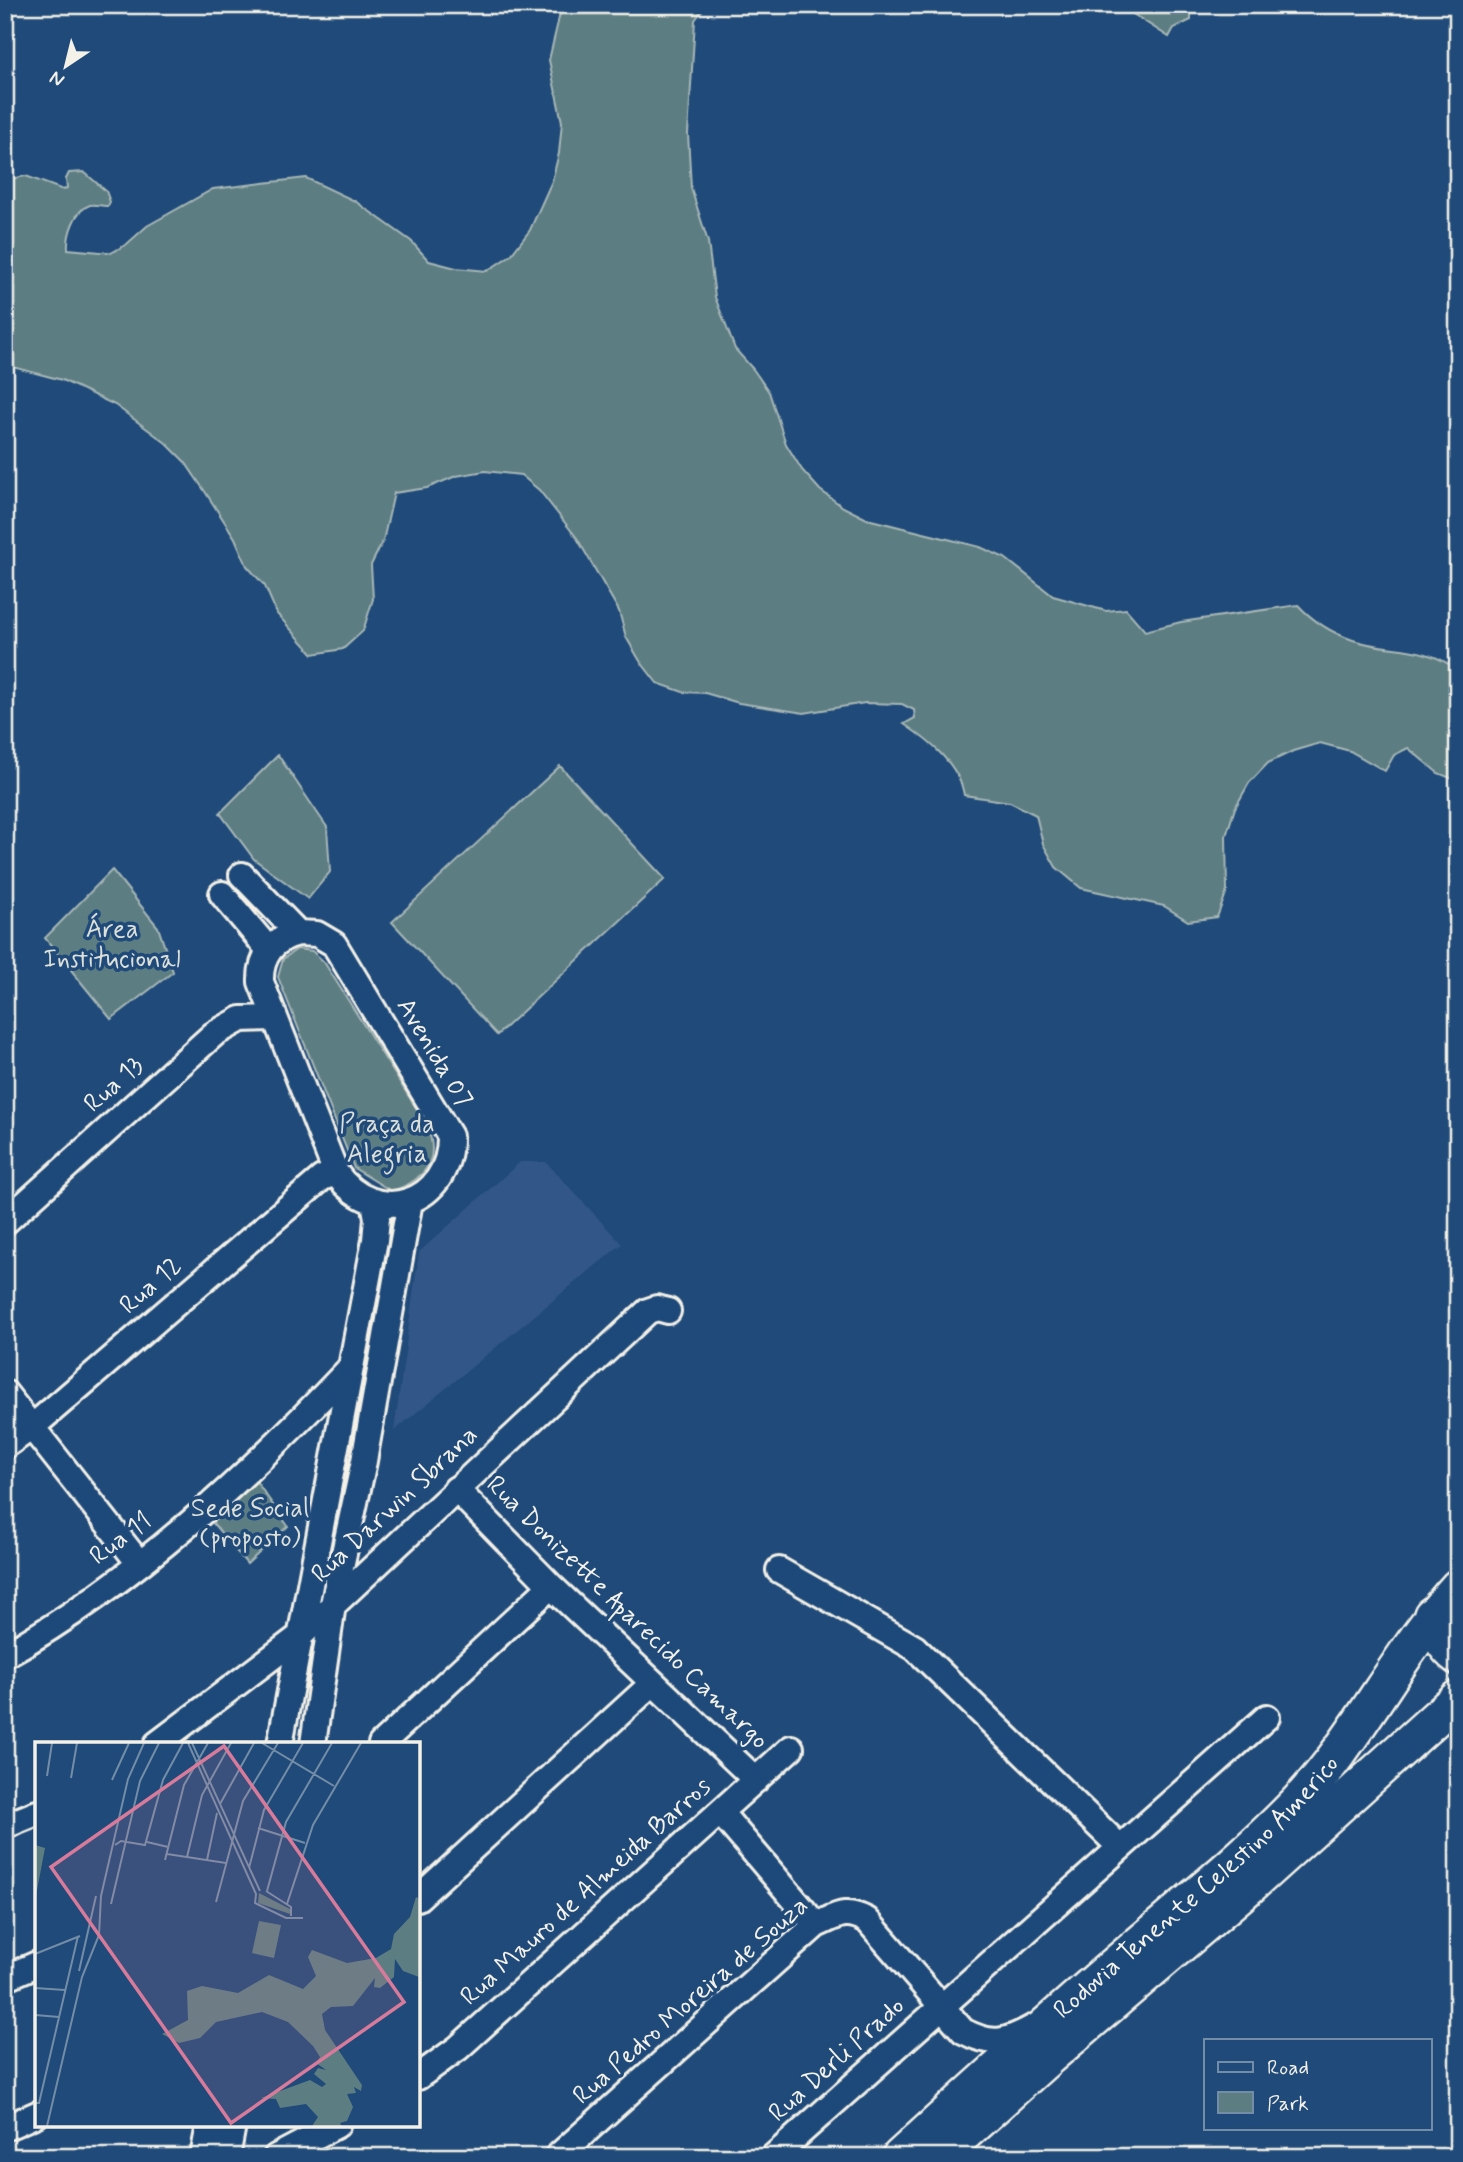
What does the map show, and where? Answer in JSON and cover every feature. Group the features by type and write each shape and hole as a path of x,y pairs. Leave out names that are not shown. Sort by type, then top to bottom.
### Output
{"highway":[{"name":"Rodovia Tenente Celestino Americo","path":"900,2157 1062,2010 1232,1864 1296,1803 1346,1743 1432,1615 1458,1587"},
{"path":"1432,1615 1438,1635 1458,1657"},
{"name":"Rodovia Tenente Celestino Americo","path":"938,2157 1049,2057 1252,1884 1458,1698"}],"street":[{"path":"242,875 298,933 279,940 270,950 262,963 261,982 336,1173 352,1191 374,1202 386,1204 410,1201 364,1461 333,1604 313,1742"},
{"path":"222,894 270,950"},
{"name":"Avenida 07","path":"298,933 317,934 334,944 450,1136 448,1159 438,1181 410,1201"},
{"name":"Rua 13","path":"5,1222 214,1034 241,1019 274,1018"},
{"name":"Rua 12","path":"5,1446 31,1428 322,1178 336,1173"},
{"path":"280,1742 375,1240 377,1218 374,1202"},
{"name":"Rua Darwin Sbrana","path":"159,1742 300,1636 648,1311 657,1308 668,1311"},
{"name":"Rua 11","path":"5,1655 82,1606 189,1525 352,1367"},
{"path":"5,1393 139,1563"},
{"path":"304,1416 321,1409 332,1413 340,1431"},
{"name":"Rua Donizette Aparecido Camargo","path":"456,1489 551,1586 755,1780"},
{"path":"779,1570 915,1648 1120,1847"},
{"path":"383,1742 551,1586"},
{"path":"420,1896 653,1684"},
{"name":"Rua Derli Prado","path":"773,2157 1267,1717"},
{"name":"Rua Mauro de Almeida Barros","path":"420,2076 458,2048 791,1748"},
{"path":"720,1812 816,1925"},
{"path":"5,1826 35,1814"},
{"name":"Rua Pedro Moreira de Souza","path":"557,2157 816,1925 842,1913 854,1913 867,1920 940,2008 963,2031 981,2040 997,2042 1019,2035 1062,2010"},
{"path":"5,1978 35,1965"},
{"path":"5,2127 35,2115"},
{"path":"203,2157 209,2127"},
{"path":"227,2157 233,2127"},
{"path":"276,2157 333,2127"}],"shaded area":[{"path":"520,1162 546,1162 622,1244 394,1431 419,1252"}],"green space":[{"path":"562,5 706,5 695,20 688,134 691,188 708,242 715,297 735,349 769,392 786,444 802,470 820,490 843,507 867,519 980,547 1005,558 1053,596 1106,611 1126,609 1145,631 1181,622 1298,605 1316,621 1345,637 1367,644 1419,652 1444,661 1458,670 1458,781 1438,773 1408,748 1394,755 1385,771 1350,751 1320,743 1293,751 1268,763 1249,783 1235,808 1226,836 1227,891 1217,917 1188,921 1164,906 1081,888 1056,867 1043,844 1036,815 1010,802 964,795 956,773 942,754 904,724 915,718 914,710 902,704 865,703 804,713 739,703 705,693 683,692 657,683 626,637 619,611 577,538 539,490 521,475 485,471 456,476 427,488 394,493 383,541 371,565 373,599 363,631 343,649 313,654 277,614 265,586 247,566 235,538 204,490 185,462 166,443 115,405 62,380 5,365 5,180 26,176 63,190 67,188 66,179 69,173 84,172 106,191 110,202 108,206 90,205 80,212 70,231 68,249 111,253 127,244 147,226 213,189 306,178 355,201 411,241 429,261 456,268 487,271 511,255 530,230 552,181 559,153 562,122 549,60"},
{"path":"1119,5 1185,5 1191,12 1191,20 1174,28 1169,37"},
{"path":"278,755 327,827 330,872 308,899 254,859 220,813"},
{"path":"560,766 665,879 497,1035 392,922"},
{"name":"Área Institucional","path":"112,870 158,927 173,972 111,1019 45,938"},
{"name":"Praça da Alegria","path":"297,949 312,951 324,962 428,1130 431,1159 422,1174 400,1188 391,1191 354,1168 278,977 283,959"},
{"name":"Sede Social (proposto)","path":"256,1481 288,1526 247,1564 212,1522"}]}
